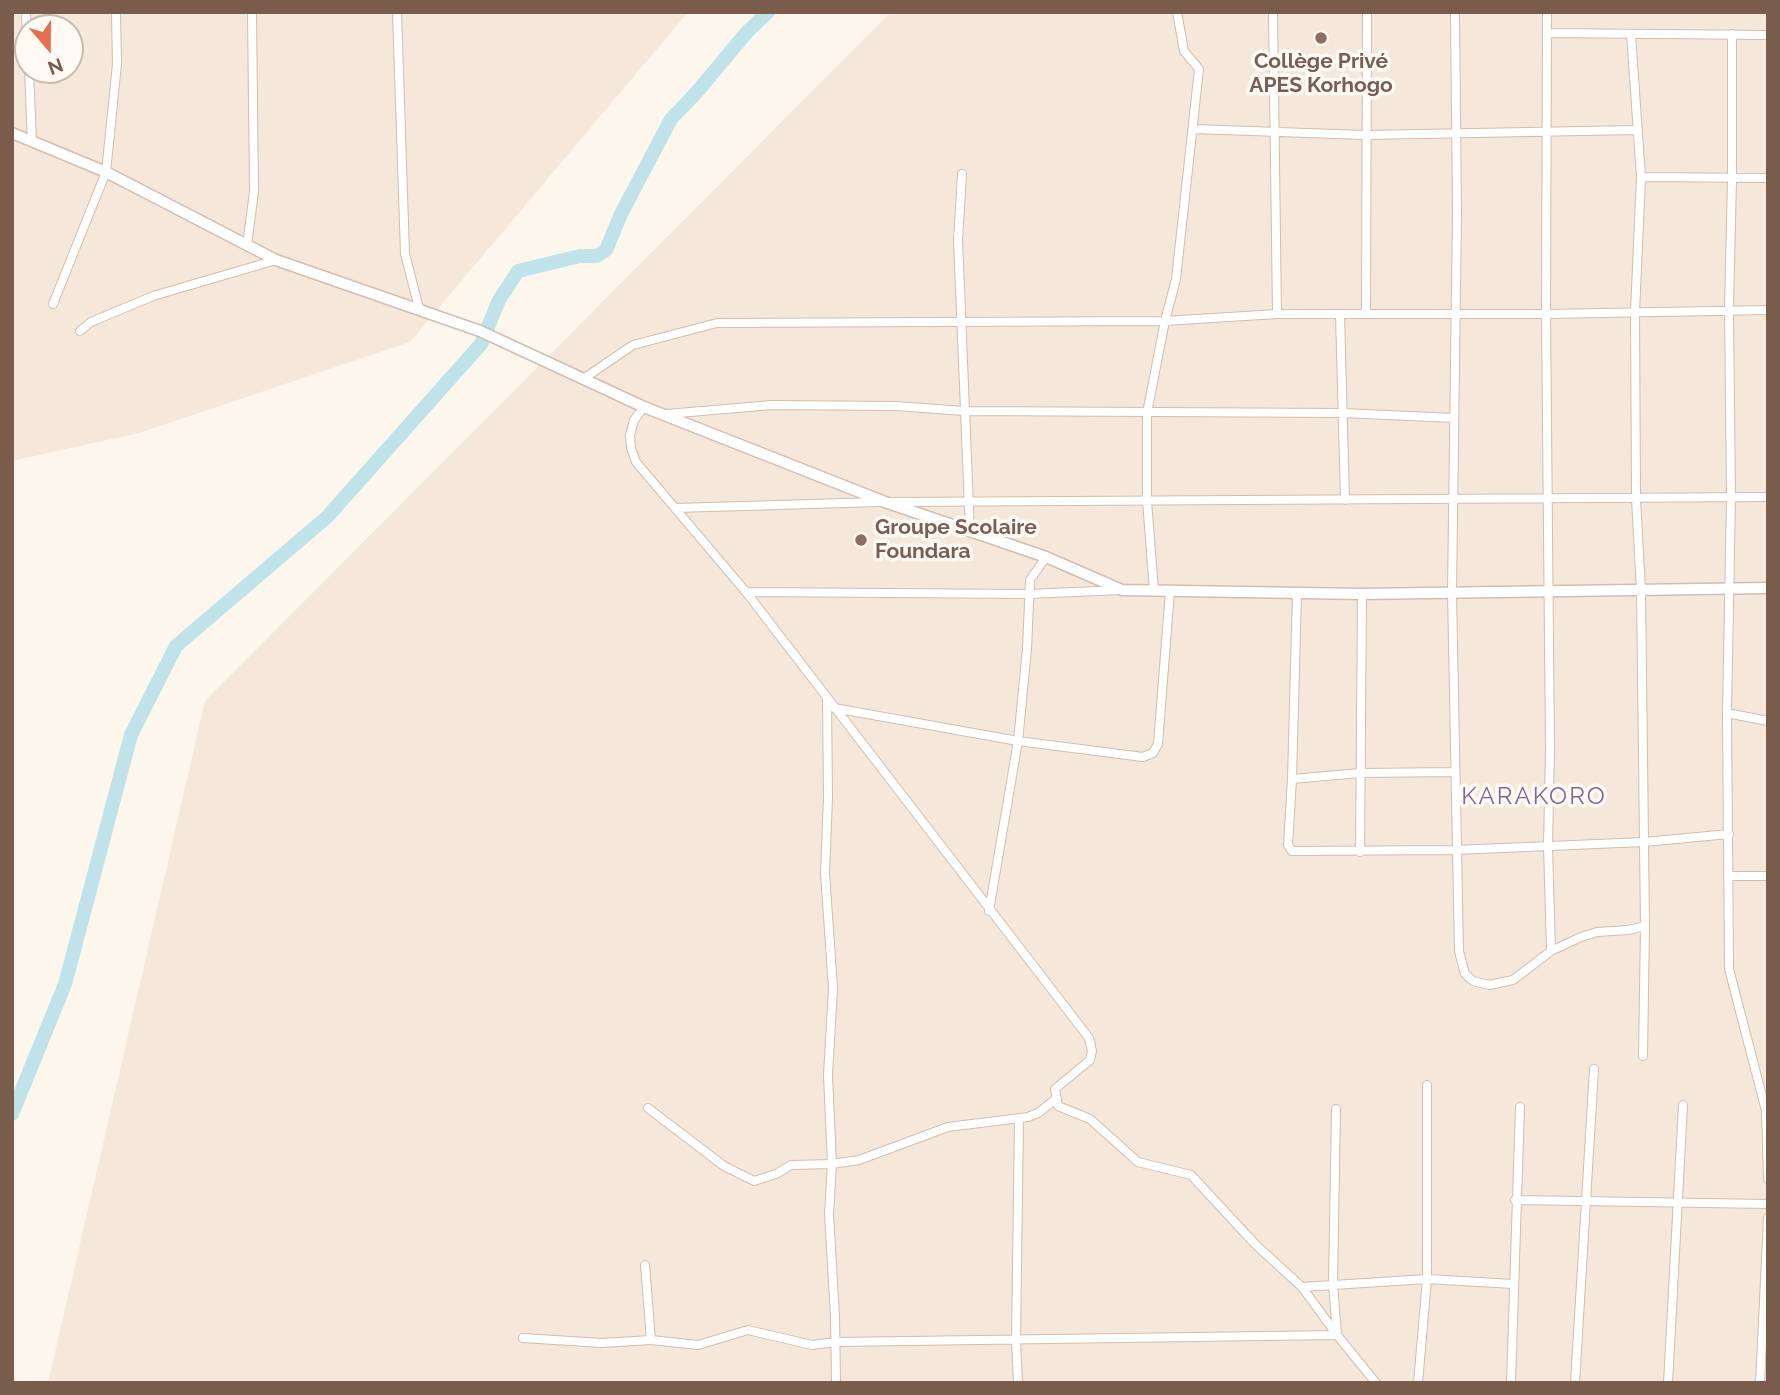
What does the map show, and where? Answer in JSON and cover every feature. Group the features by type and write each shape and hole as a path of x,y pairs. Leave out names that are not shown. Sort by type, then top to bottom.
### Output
{"street":[{"path":"53,304 106,172 117,64 116,12"},
{"path":"247,245 254,192 252,12"},
{"path":"397,12 405,254 419,308"},
{"path":"1154,590 1147,500 1147,413 1176,279 1199,69 1184,51 1177,12"},
{"path":"1273,12 1277,314"},
{"path":"1366,313 1367,12"},
{"path":"1455,12 1457,213 1452,592 1459,951 1465,974 1473,981 1489,985 1513,980 1551,951 1597,932 1645,926"},
{"path":"1547,12 1546,314 1550,749 1548,846 1551,951"},
{"path":"1547,33 1768,35"},
{"path":"1631,34 1642,177 1634,312 1636,499 1641,590 1645,926 1643,1056"},
{"path":"1732,34 1728,969 1767,1111 1768,1179"},
{"path":"30,84 32,142"},
{"path":"1193,129 1365,135 1637,130"},
{"path":"12,133 106,172 276,260 484,333 644,407 885,502 1046,557 1122,590"},
{"path":"962,174 958,240 970,532"},
{"path":"1642,177 1768,178"},
{"path":"80,331 91,321 153,296 276,260"},
{"path":"583,379 633,345 717,323 1165,321 1277,314 1546,314 1768,310"},
{"path":"1340,314 1345,500"},
{"path":"664,415 772,405 896,406 964,411 1343,413 1454,418"},
{"path":"644,407 634,421 630,435 636,462 746,592 1089,1038 1092,1051 1090,1060 1055,1089 1058,1106 1090,1119 1139,1162 1191,1175 1256,1245 1302,1287 1376,1383"},
{"path":"676,509 969,501 1768,497"},
{"path":"989,911 1018,741 1027,649 1030,580 1046,557"},
{"path":"746,592 1029,594 1154,590 1362,594 1768,588"},
{"path":"835,708 1018,741 1143,757 1153,753 1157,744 1170,591"},
{"path":"1297,593 1288,845 1292,851 1455,850 1644,842 1729,834"},
{"path":"1360,852 1362,594"},
{"path":"827,698 828,797 825,873 833,988 828,1075 832,1164 829,1214 836,1383"},
{"path":"1727,713 1768,721"},
{"path":"1292,779 1360,773 1455,772"},
{"path":"1728,876 1768,876"},
{"path":"1575,1383 1594,1069"},
{"path":"1418,1383 1427,1279 1427,1085"},
{"path":"648,1108 724,1166 754,1181 776,1174 791,1165 859,1160 948,1127 1038,1114 1056,1099"},
{"path":"1668,1383 1683,1105"},
{"path":"1511,1383 1520,1107"},
{"path":"1336,1109 1333,1284 1337,1335"},
{"path":"1018,1383 1016,1341 1019,1118"},
{"path":"1515,1200 1768,1203"},
{"path":"1760,1383 1768,1218"},
{"path":"645,1265 651,1340"},
{"path":"1302,1287 1427,1279 1513,1284"},
{"path":"523,1338 602,1343 651,1340 698,1345 748,1331 812,1345 836,1342 1337,1335"}],"shaded area":[{"path":"12,12 688,12 410,342 139,433 12,461"},
{"path":"891,12 1768,12 1768,1383 48,1383 205,701"}],"waterway":[{"path":"12,1114 65,984 131,735 176,646 327,517 481,344 499,300 518,271 580,256 597,256 606,250 621,214 671,119 747,32 768,12"}],"place":[{"name":"Collège Privé APES Korhogo","path":"1321,38"},
{"name":"Groupe Scolaire Foundara","path":"861,540"}],"district":[{"name":"KARAKORO","path":"1534,797"}]}
